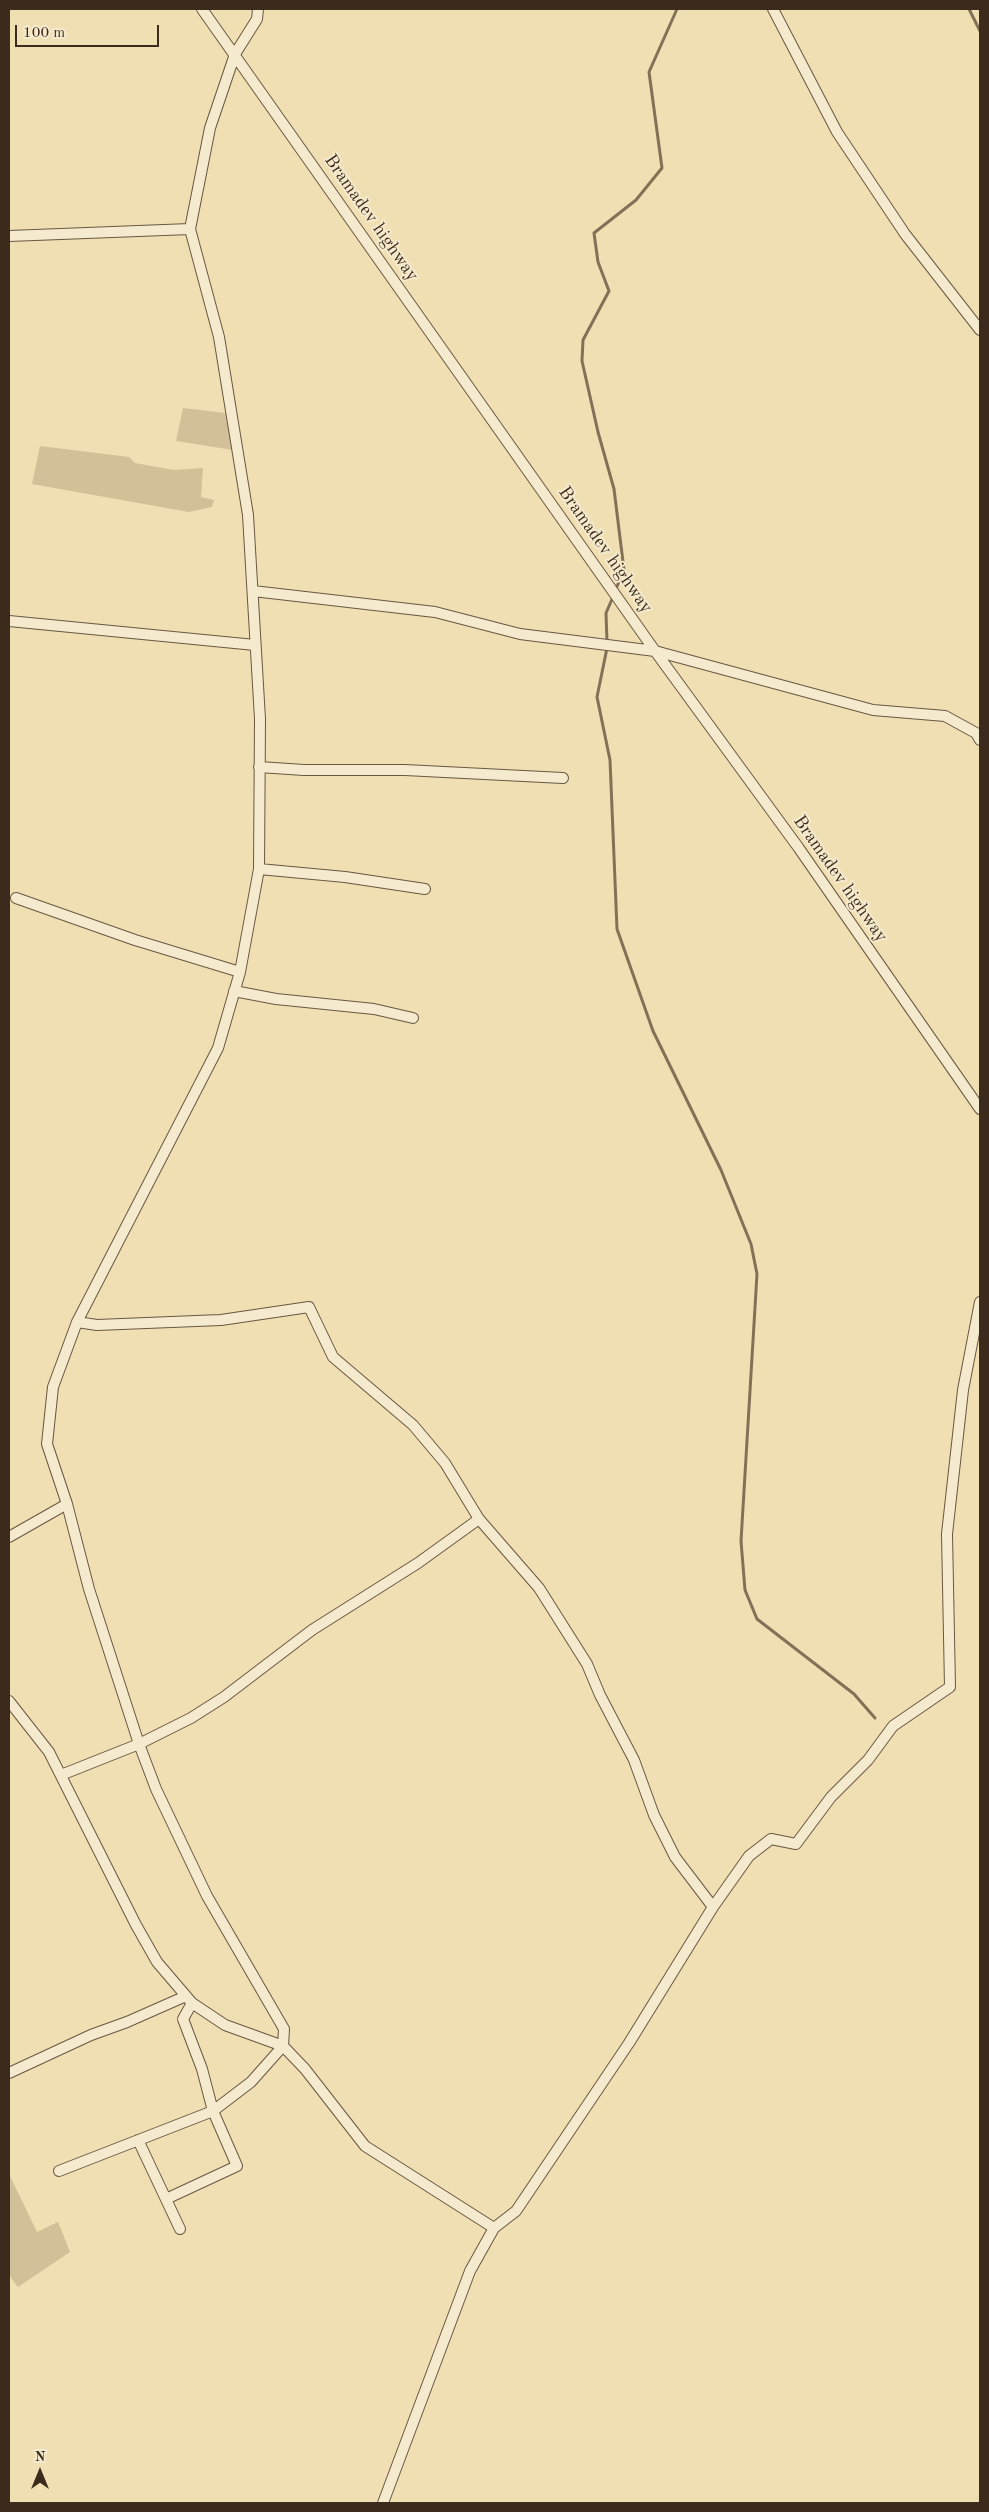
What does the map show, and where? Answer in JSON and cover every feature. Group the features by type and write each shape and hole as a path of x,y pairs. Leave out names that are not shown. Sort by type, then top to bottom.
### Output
{"street":[{"name":"Bramadev highway","path":"202,9 655,651 798,847 980,1109"},
{"path":"59,2171 214,2111 251,2082 283,2046 284,2029 207,1896 156,1789 139,1744 90,1589 67,1504 47,1444 53,1387 77,1322 218,1048 240,972 259,869 260,719 254,645 248,515 219,337 190,230 210,128 235,54 257,19 258,9"},
{"path":"773,9 837,132 905,234 980,330"},
{"path":"9,236 190,230"},
{"path":"253,591 435,612 520,634 655,651 873,710 945,716 976,733 980,740"},
{"path":"9,622 254,645"},
{"path":"259,767 304,770 405,770 563,778"},
{"path":"259,869 345,877 425,889"},
{"path":"16,898 135,940 240,972"},
{"path":"234,991 276,999 374,1009 414,1018"},
{"path":"384,2503 470,2271 494,2228 516,2211 629,2043 713,1907 748,1856 771,1840 796,1844 831,1797 868,1760 893,1726 950,1687 946,1534 963,1390 980,1302"},
{"path":"77,1322 97,1324 221,1320 309,1307 332,1357 413,1425 445,1462 479,1518 538,1588 587,1664 600,1695 634,1760 654,1815 675,1857 713,1907"},
{"path":"9,1537 67,1504"},
{"path":"61,1775 139,1744 191,1718 224,1697 312,1630 418,1563 479,1518"},
{"path":"9,1701 49,1752 136,1925 157,1962 189,1999 224,2025 283,2046 305,2069 365,2146 494,2228"},
{"path":"9,2073 91,2035 189,1999"},
{"path":"166,2199 237,2166 214,2111 202,2068 183,2019 189,1999"},
{"path":"138,2140 180,2229"}],"shaded area":[{"path":"183,408 225,413 233,450 176,441"},
{"path":"40,446 129,457 135,463 174,470 203,468 201,497 214,500 212,507 189,512 32,484"},
{"path":"9,2174 37,2232 58,2222 70,2252 18,2287 9,2275"}],"waterway":[{"path":"615,591 624,570 614,489 598,432 582,361 583,340 609,291 598,262 594,233 636,200 662,168 649,72 677,9"},
{"path":"969,9 980,31"},
{"path":"607,642 606,613 613,597"},
{"path":"607,648 597,697 610,760 617,929 653,1031 721,1170 751,1244 757,1274 741,1541 745,1590 757,1619 854,1694 875,1718"}]}
